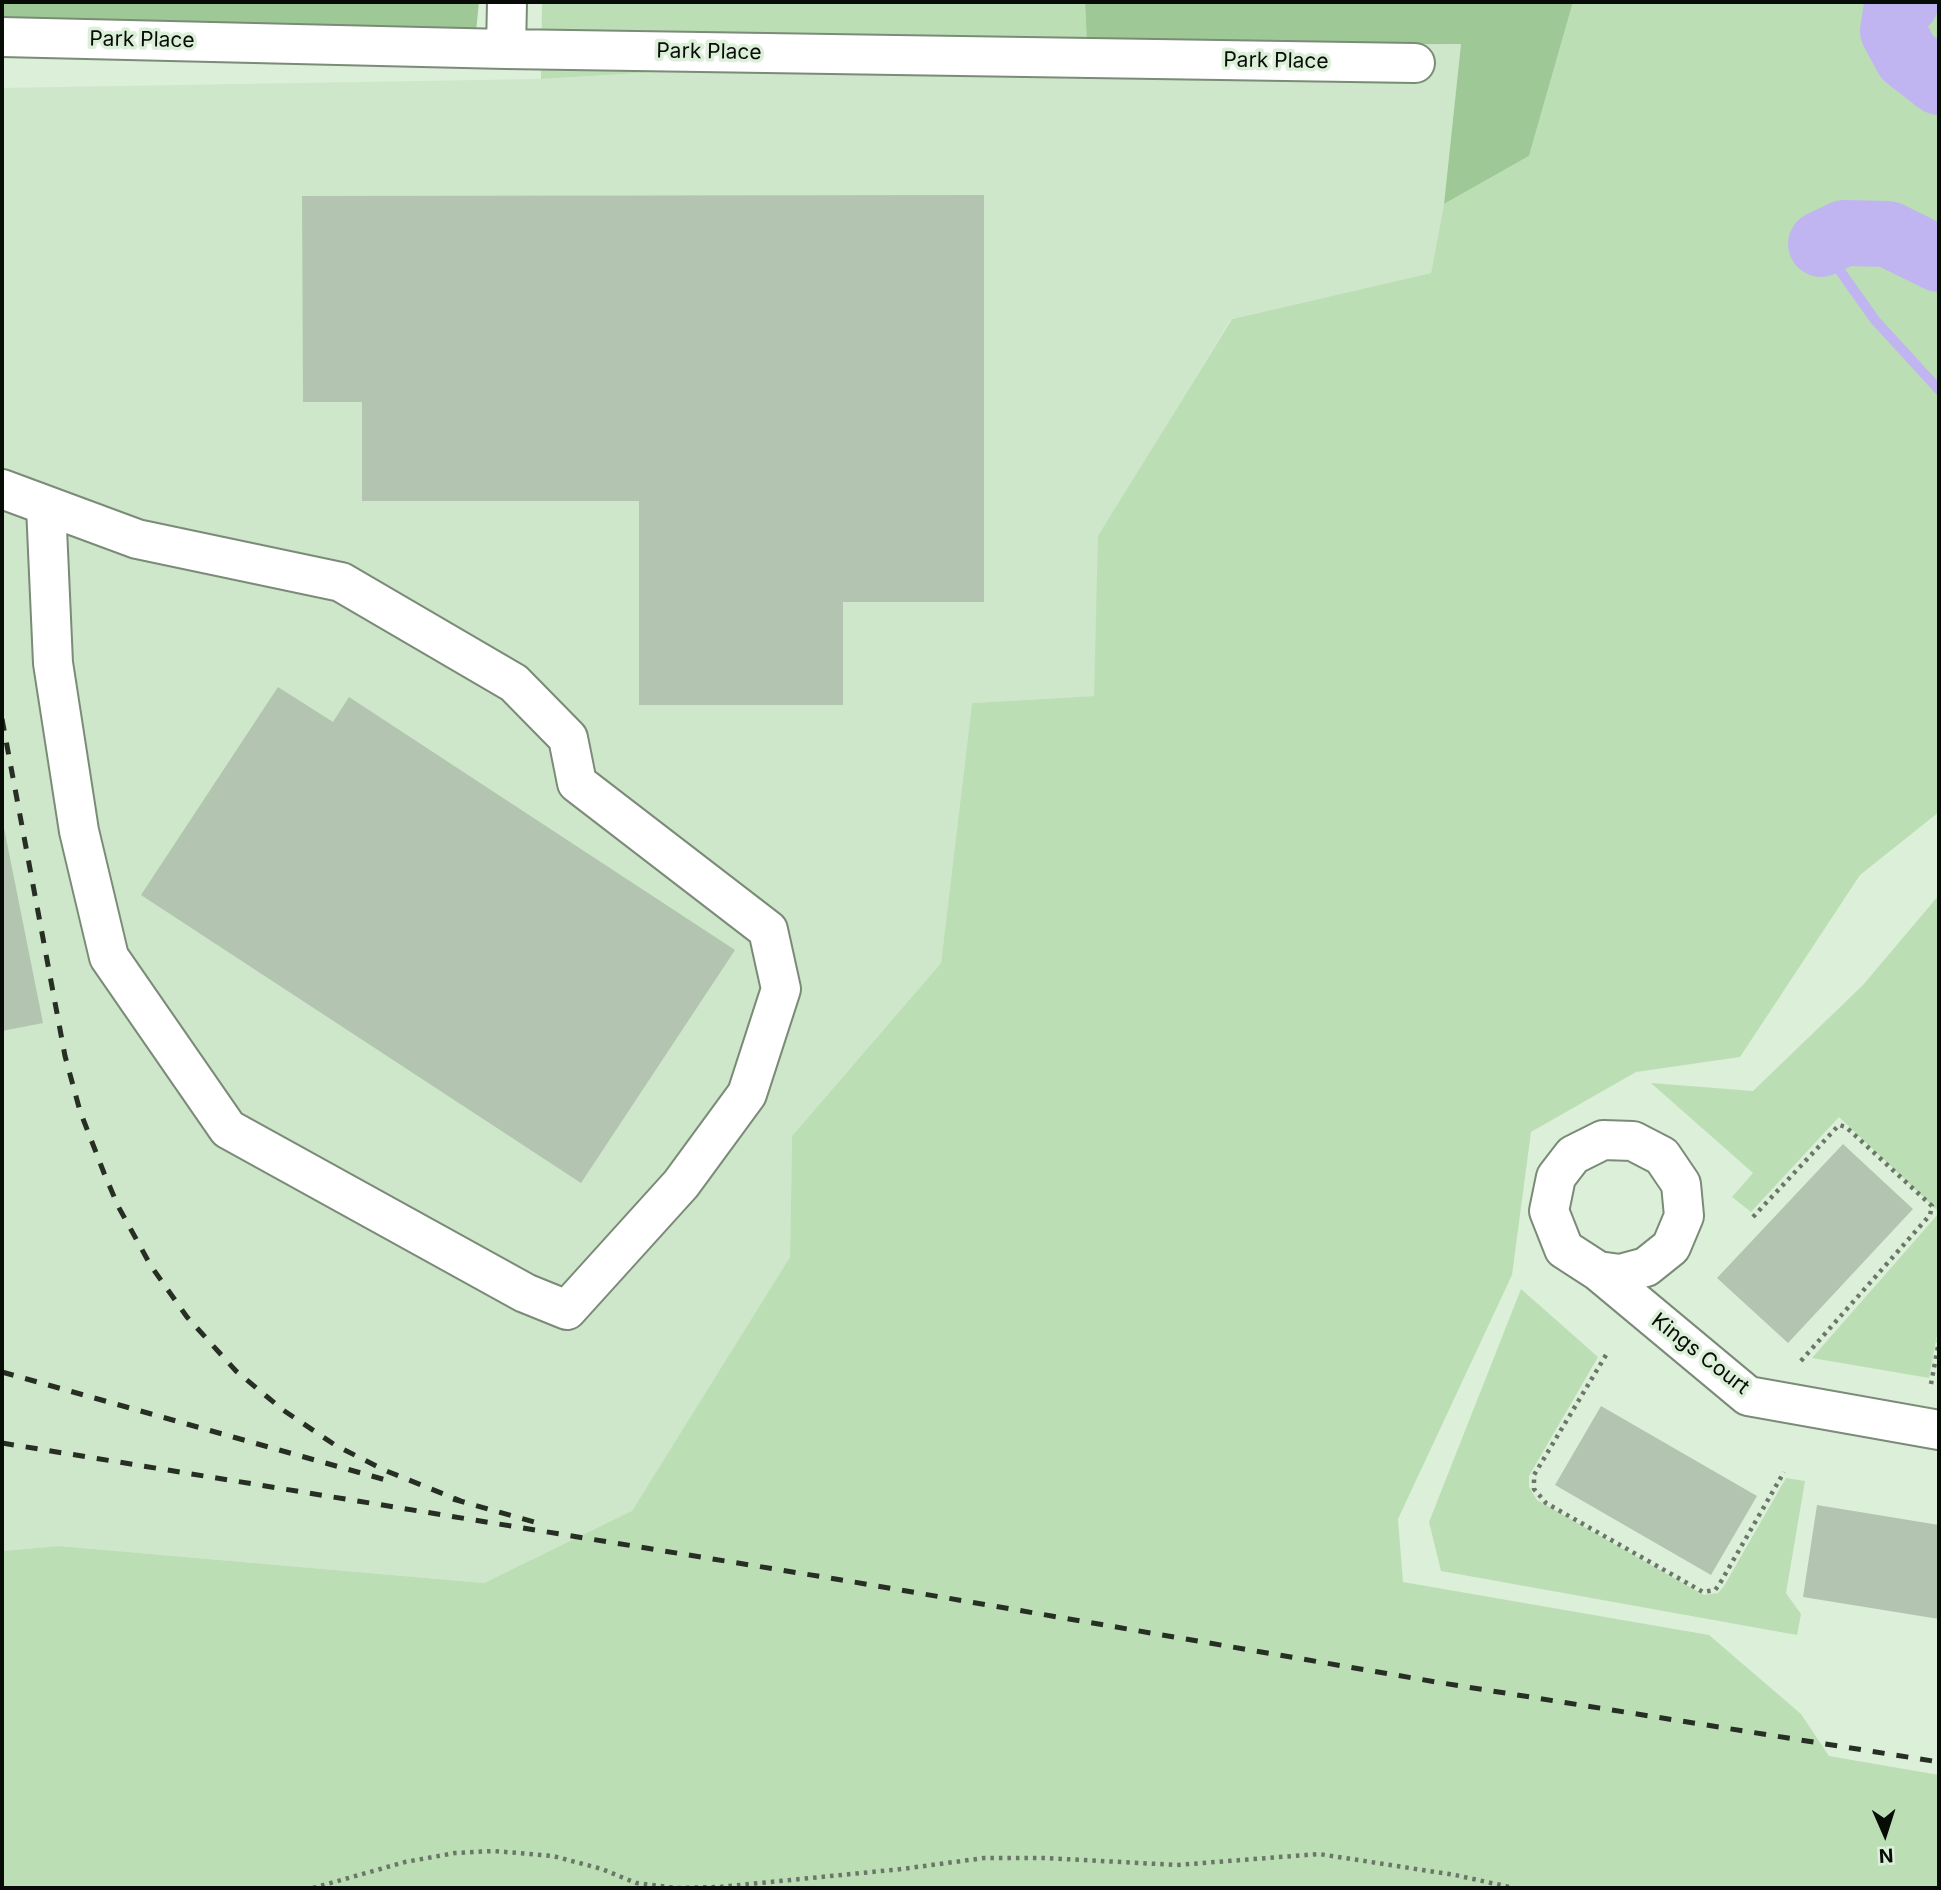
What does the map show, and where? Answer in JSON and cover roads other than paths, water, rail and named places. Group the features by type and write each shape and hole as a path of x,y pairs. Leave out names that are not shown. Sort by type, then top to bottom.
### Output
{"street":[{"path":"506,49 507,2"},
{"name":"Park Place","path":"2,37 506,49 1416,63"},
{"path":"2,489 137,539 341,582 514,683 568,738 577,783 768,930 781,989 747,1094 681,1184 567,1310 525,1293 228,1129 109,957 79,831 53,663 46,506"},
{"name":"Kings Court","path":"1598,1272 1748,1396 1939,1430"}],"waterway":[{"path":"1906,2 1897,5 1893,31 1907,57 1939,82"},
{"path":"1821,244 1844,233 1888,234 1939,259"},
{"path":"1821,244 1875,320 1939,390"}],"railway":[{"path":"2,719 65,1056 80,1111 104,1173 118,1206 151,1266 187,1317 236,1371 283,1410 335,1445 384,1470 461,1501"},
{"path":"2,1372 393,1482"},
{"path":"2,1443 848,1581 1442,1683 1939,1762"},
{"path":"453,1499 534,1522"}]}
